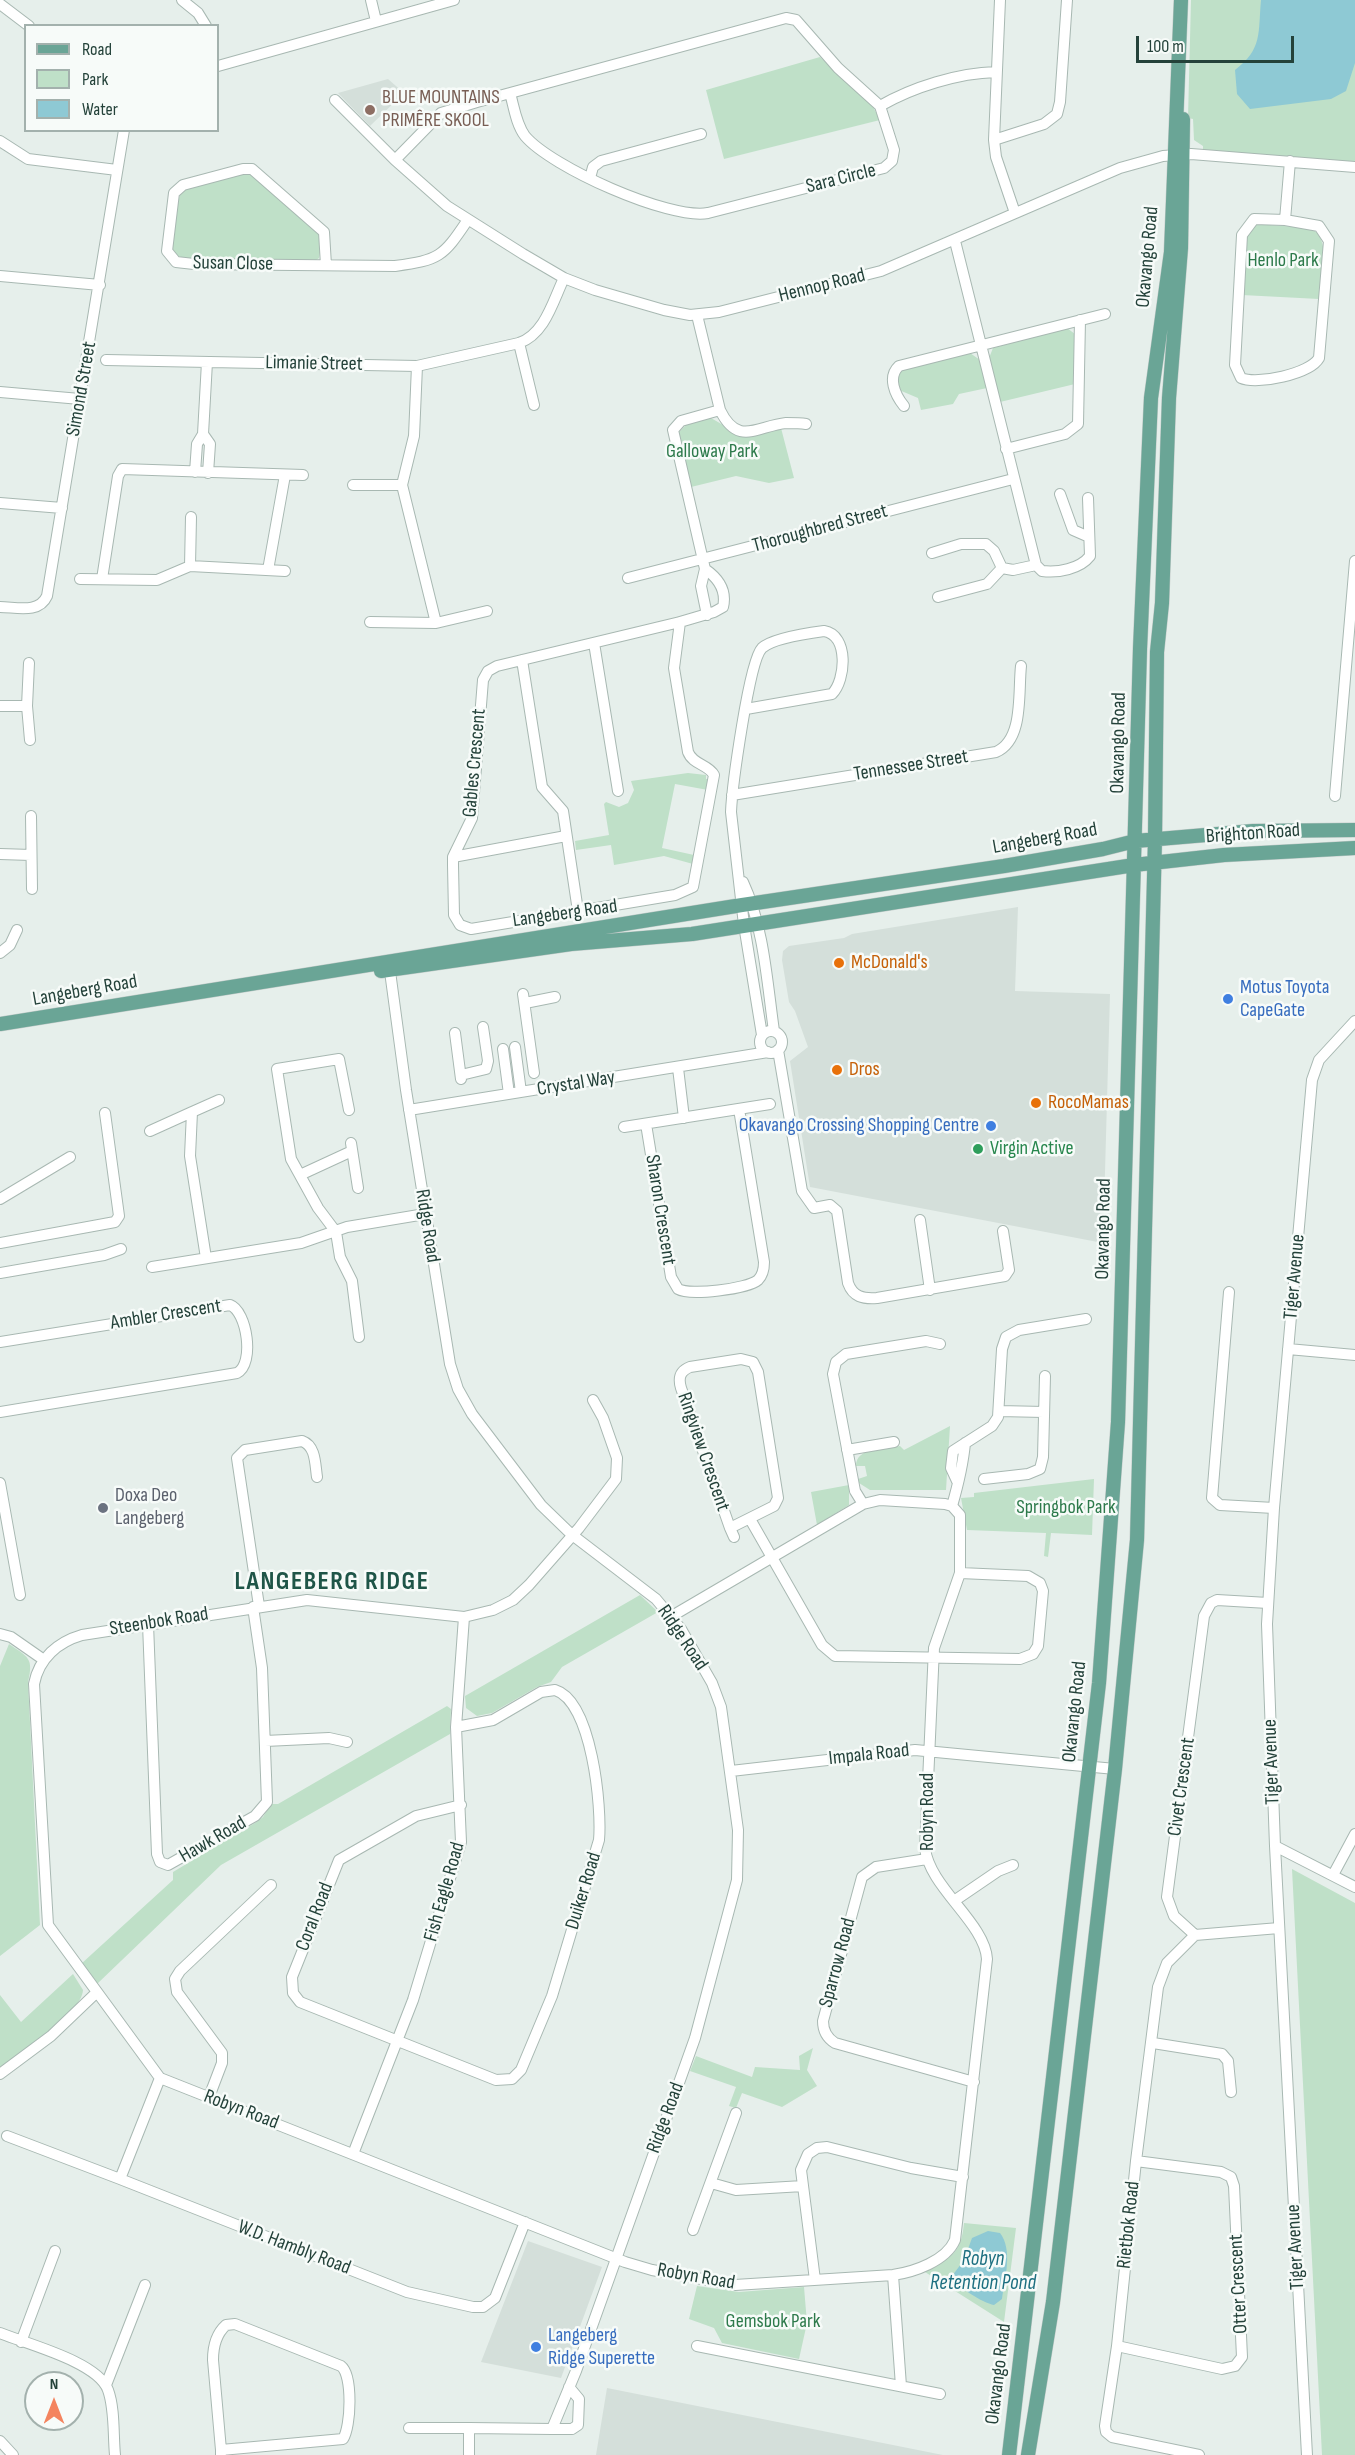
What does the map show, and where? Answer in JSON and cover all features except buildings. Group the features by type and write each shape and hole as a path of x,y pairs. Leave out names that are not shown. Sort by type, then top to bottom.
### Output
{"main road":[{"name":"Okavango Road","path":"1028,2455 1053,2302 1115,1769 1137,1540 1155,839 1157,652 1162,591 1169,398 1181,248 1178,154 1181,0"},
{"name":"Okavango Road","path":"1009,2455 1099,1683 1118,1422 1140,649 1150,398 1171,252 1188,0"},
{"name":"Brighton Road","path":"1136,841 1253,831 1355,830"},
{"name":"Langeberg Road","path":"0,1031 747,904 1026,862 1136,841"},
{"name":"Brighton Road","path":"1134,865 1224,855 1355,848"},
{"name":"Langeberg Road","path":"0,1024 389,965 571,944 667,937 1134,865"}],"street":[{"path":"182,0 198,13 205,24"},
{"path":"371,0 376,21"},
{"path":"219,66 454,0"},
{"path":"1000,0 994,140 996,157 1015,213"},
{"path":"994,140 1044,124 1057,114 1060,102 1066,0"},
{"path":"0,4 26,24"},
{"name":"Sara Circle","path":"395,160 441,113 510,93 786,18 796,20 830,60 880,106 894,150 888,166 708,213 695,214 616,192 527,138 520,126 510,93"},
{"path":"880,106 899,96 927,87 973,75 996,72"},
{"name":"Hennop Road","path":"335,100 395,160 467,221 564,278 664,310 697,315 869,275 955,241 1120,168 1178,154 1355,166"},
{"name":"Simond Street","path":"0,607 35,608 46,600 124,132"},
{"path":"590,178 598,162 701,134"},
{"path":"0,141 28,159 117,170"},
{"path":"1285,220 1290,161"},
{"name":"Susan Close","path":"326,265 324,232 252,169 243,169 183,185 174,193 165,246 169,256 176,262 194,264 394,266 430,260 448,250 467,221"},
{"path":"1254,219 1285,220 1319,226 1329,241 1319,358 1308,369 1271,379 1247,381 1241,378 1235,365 1242,235 1248,223 1254,219"},
{"path":"955,241 1013,478 1028,524 1036,565 1042,571 1059,572 1083,563 1090,556 1088,498"},
{"path":"0,276 99,285"},
{"name":"Limanie Street","path":"105,360 417,366 519,343 531,338 543,324 564,278"},
{"path":"904,406 896,396 894,383 896,368 914,361 1105,314"},
{"path":"697,315 720,410 727,423 740,431 752,432 785,423 806,424"},
{"path":"1006,449 1065,434 1078,424 1080,320"},
{"path":"519,343 534,405"},
{"path":"195,472 197,444 203,434 207,362"},
{"path":"417,366 414,436 402,485 436,623"},
{"path":"0,392 80,399"},
{"path":"704,565 719,582 724,603 720,609 707,615 701,586 704,565 673,430 681,421 720,410"},
{"path":"203,434 210,444 208,472"},
{"path":"102,579 120,471 124,468 303,475"},
{"path":"268,570 285,475"},
{"name":"Thoroughbred Street","path":"628,578 704,565 1013,478"},
{"path":"353,485 402,485"},
{"path":"1060,495 1073,530 1089,537"},
{"path":"0,503 62,508"},
{"path":"190,566 191,517"},
{"path":"932,553 961,544 986,544 994,551 1002,568"},
{"path":"1335,796 1350,665 1355,561"},
{"path":"1002,568 1013,570 1036,565"},
{"path":"80,579 157,580 190,566 285,571"},
{"path":"938,597 987,584 1002,568"},
{"path":"370,622 436,623 486,611"},
{"name":"Gables Crescent","path":"680,622 674,668 688,752 693,761 709,769 714,775 693,885 687,892 675,896 466,928 456,921 453,857 472,818 483,680 491,668 707,615"},
{"path":"746,709 832,694 839,682 842,648 839,639 832,633 824,631 764,647 755,659 746,709 732,795 737,869 747,904 768,1047 781,1065 802,1191 814,1208 830,1205 837,1211 851,1290 866,1299 1005,1276 1008,1270 1003,1232"},
{"path":"594,643 618,791"},
{"path":"522,660 542,787 563,811 578,910"},
{"path":"29,663 27,706 30,740"},
{"name":"Tennessee Street","path":"732,795 1002,750 1014,734 1021,666"},
{"path":"0,706 27,706"},
{"path":"31,816 32,889"},
{"path":"453,857 566,836"},
{"path":"0,854 31,855"},
{"path":"750,924 762,944 774,1031 782,1039 768,1047"},
{"path":"0,953 10,945 17,930"},
{"name":"Ridge Road","path":"389,965 425,1214 450,1364 458,1389 508,1463 541,1505 571,1534 656,1599 672,1616 716,1691 724,1718 732,1771 740,1844 735,1890 695,2038 576,2371 552,2428"},
{"path":"534,1073 524,998 555,997"},
{"name":"Tiger Avenue","path":"1307,2455 1275,1846 1268,1603 1274,1508 1314,1070 1319,1060 1355,1021"},
{"path":"455,1033 461,1077 486,1069 487,1052 483,1027"},
{"name":"Crystal Way","path":"409,1110 742,1056 768,1047 774,1031"},
{"path":"487,1052 529,1044"},
{"path":"515,1047 521,1092"},
{"path":"503,1049 509,1094"},
{"path":"349,1110 339,1059 277,1069 291,1159 336,1232 340,1257 352,1281 359,1337"},
{"path":"678,1068 684,1118"},
{"path":"506,1075 518,1073"},
{"path":"150,1131 219,1100"},
{"path":"624,1127 770,1104"},
{"name":"Sharon Crescent","path":"646,1124 670,1276 678,1289 694,1293 751,1284 763,1271 764,1262 739,1109"},
{"path":"192,1112 190,1156 206,1258"},
{"path":"0,1243 115,1222 119,1216 105,1113"},
{"path":"300,1175 352,1147 358,1188"},
{"path":"0,1199 70,1157"},
{"path":"152,1267 301,1243 366,1222 425,1214"},
{"path":"920,1220 930,1290"},
{"path":"0,1273 104,1255 122,1249"},
{"path":"1229,1292 1212,1498 1220,1505 1274,1508"},
{"name":"Ambler Crescent","path":"0,1342 230,1305 237,1308 242,1315 248,1359 244,1368 237,1373 0,1412"},
{"path":"672,1616 863,1504 880,1500 954,1508 957,1481 962,1473 965,1443 992,1426 999,1411 1002,1349 1006,1337 1019,1330 1086,1319"},
{"path":"863,1504 855,1491 833,1374 837,1359 846,1354 926,1341 940,1344"},
{"path":"1288,1349 1355,1355"},
{"name":"Ringview Crescent","path":"741,1359 750,1361 756,1368 778,1492 774,1506 750,1519 732,1532 680,1384 681,1374 690,1367 741,1359"},
{"path":"984,1479 1028,1474 1040,1468 1043,1457 1045,1376"},
{"name":"Steenbok Road","path":"44,1660 59,1645 74,1638 256,1606 313,1600 464,1617 493,1610 521,1593 612,1485 618,1472 614,1448 592,1400"},
{"path":"999,1411 1044,1412"},
{"name":"Hawk Road","path":"148,1624 157,1854 160,1863 174,1863 261,1811 267,1796 262,1668 237,1458 245,1450 302,1441 308,1444 313,1451 317,1477"},
{"path":"848,1450 894,1442"},
{"path":"0,1483 4,1528 20,1595"},
{"name":"Robyn Road","path":"160,2078 615,2258 652,2270 722,2284 748,2285 893,2275 918,2269 946,2253 953,2245 963,2177 987,1954 983,1943 927,1859 928,1750 934,1648 960,1573 961,1518 954,1508"},
{"name":"Ringview Crescent","path":"750,1519 772,1559"},
{"path":"772,1559 822,1645 839,1657 1024,1659 1033,1654 1038,1646 1043,1591 1037,1580 1028,1576 960,1573"},
{"name":"Civet Crescent","path":"1195,1935 1174,1916 1167,1897 1204,1616 1211,1603 1217,1600 1268,1603"},
{"name":"Fish Eagle Road","path":"353,2154 413,2000 461,1842 456,1727 464,1617"},
{"path":"0,1634 11,1637 44,1660 34,1684 46,1920 50,1930 160,2078 120,2179"},
{"name":"Duiker Road","path":"398,2041 496,2080 507,2080 519,2074 552,1996 599,1840 600,1822 590,1740 568,1699 562,1693 544,1691 492,1720 456,1727"},
{"path":"265,1741 329,1738 347,1742"},
{"name":"Impala Road","path":"732,1771 928,1750 1115,1769"},
{"name":"Coral Road","path":"398,2041 300,2002 293,1993 292,1977 339,1860 416,1816 437,1808 461,1804"},
{"path":"1333,1875 1355,1834"},
{"path":"1275,1846 1355,1887"},
{"name":"Sparrow Road","path":"927,1859 876,1867 862,1877 829,1998 824,2029 828,2037 836,2043 974,2082"},
{"path":"954,1901 998,1871 1013,1865"},
{"path":"209,2097 222,2062 222,2053 177,1992 175,1979 180,1971 271,1885"},
{"path":"1195,1935 1279,1928"},
{"name":"Rietbok Road","path":"1195,1935 1162,1971 1158,1987 1153,2043 1136,2162 1118,2346 1105,2426 1107,2434 1199,2455"},
{"path":"0,2074 51,2036 96,1993"},
{"path":"1153,2043 1222,2054 1228,2061 1231,2092"},
{"path":"693,2230 736,2113"},
{"name":"W.D. Hambly Road","path":"7,2136 406,2292 473,2307 483,2307 495,2298 525,2222"},
{"path":"815,2280 803,2186 803,2161 812,2150 822,2147 911,2168 963,2177"},
{"name":"Otter Crescent","path":"1118,2346 1222,2369 1235,2366 1242,2357 1234,2186 1231,2177 1221,2172 1136,2162"},
{"path":"711,2183 736,2190 803,2186"},
{"path":"21,2342 55,2251"},
{"path":"893,2275 901,2386"},
{"path":"106,2385 145,2285"},
{"path":"235,2324 341,2366 347,2371 349,2378 347,2431 343,2439 221,2453 213,2351 220,2330 226,2325 235,2324"},
{"path":"0,2333 88,2368 106,2385 110,2397 115,2455"},
{"path":"697,2346 940,2394"},
{"path":"409,2428 572,2429 578,2424 579,2398 569,2387"},
{"path":"469,2428 469,2455"},
{"path":"0,2441 13,2455"}],"shaded area":[{"name":"BLUE MOUNTAINS PRIMÊRE SKOOL","path":"388,79 404,93 370,126 338,93"},
{"name":"Okavango Crossing Shopping Centre","path":"1018,907 1015,991 1110,994 1103,1243 810,1187 790,1061 808,1047 795,1011 789,1002 782,960 783,951 789,946 844,938 852,934"},
{"path":"528,2241 602,2267 561,2378 481,2362"},
{"path":"607,2388 943,2455 596,2455"}],"green space":[{"path":"1191,0 1355,0 1355,163 1203,150 1203,146 1194,140 1193,119 1188,118"},
{"path":"820,57 872,105 880,120 724,159 706,90"},
{"path":"242,173 250,173 317,231 322,241 319,258 315,261 183,260 172,253 170,241 180,194 188,188"},
{"name":"Henlo Park","path":"1257,224 1310,228 1317,233 1321,240 1324,260 1319,299 1242,295 1246,237 1248,230"},
{"path":"1067,328 1075,334 1075,384 1000,402 989,358 993,348"},
{"path":"970,353 980,360 987,388 959,394 953,404 921,410 918,398 899,390 897,376 901,370"},
{"name":"Galloway Park","path":"711,418 742,436 781,428 794,478 769,483 736,476 691,487 678,433 686,425"},
{"path":"688,773 706,775 706,779 710,779 708,790 675,784 662,848 694,855 693,864 664,856 614,865 611,845 576,850 575,841 609,835 604,804 606,802 619,807 628,803 634,790 631,781"},
{"path":"950,1426 946,1490 870,1490 859,1483 858,1479 867,1476 865,1466 856,1466 861,1455 872,1450 900,1446 904,1450"},
{"name":"Springbok Park","path":"1094,1479 1092,1535 1051,1533 1048,1557 1044,1556 1046,1533 967,1530 961,1498 974,1497 974,1493"},
{"path":"849,1485 849,1505 817,1525 811,1492"},
{"path":"640,1595 658,1612 562,1667 551,1682 537,1687 492,1713 477,1716 466,1708 465,1696"},
{"path":"9,1644 25,1655 30,1663 28,1682 40,1925 0,1956 0,1666"},
{"path":"447,1706 451,1709 450,1734 221,1865 97,1984 81,1964 173,1880 173,1872 255,1823 263,1817 271,1804 278,1804"},
{"path":"1292,1869 1355,1903 1355,2455 1322,2455"},
{"path":"73,1974 83,1990 72,2010 48,2032 0,2068 0,1995 21,2022"},
{"path":"813,2048 807,2070 817,2086 782,2107 742,2093 736,2108 729,2106 736,2087 690,2071 696,2056 752,2077 755,2067 800,2070 799,2056"},
{"path":"964,2223 1016,2228 1004,2322 925,2272 953,2254 960,2242"},
{"name":"Gemsbok Park","path":"697,2286 739,2292 804,2287 807,2323 799,2359 722,2343 714,2328 689,2319"}],"water":[{"path":"1261,0 1355,0 1355,63 1346,91 1331,99 1250,109 1237,94 1235,70 1255,47 1259,31"},
{"name":"Robyn Retention Pond","path":"988,2231 1000,2233 1007,2256 1002,2299 994,2305 970,2294 952,2276 964,2260 972,2238"}],"place":[{"name":"BLUE MOUNTAINS PRIMÊRE SKOOL","path":"370,110"},
{"name":"McDonald's","path":"839,963"},
{"name":"Motus Toyota CapeGate","path":"1228,999"},
{"name":"Dros","path":"837,1070"},
{"name":"RocoMamas","path":"1036,1103"},
{"name":"Okavango Crossing Shopping Centre","path":"991,1126"},
{"name":"Virgin Active","path":"978,1149"},
{"name":"Doxa Deo Langeberg","path":"103,1508"},
{"name":"Langeberg Ridge Superette","path":"536,2347"}],"district":[{"name":"LANGEBERG RIDGE","path":"332,1582"}]}
